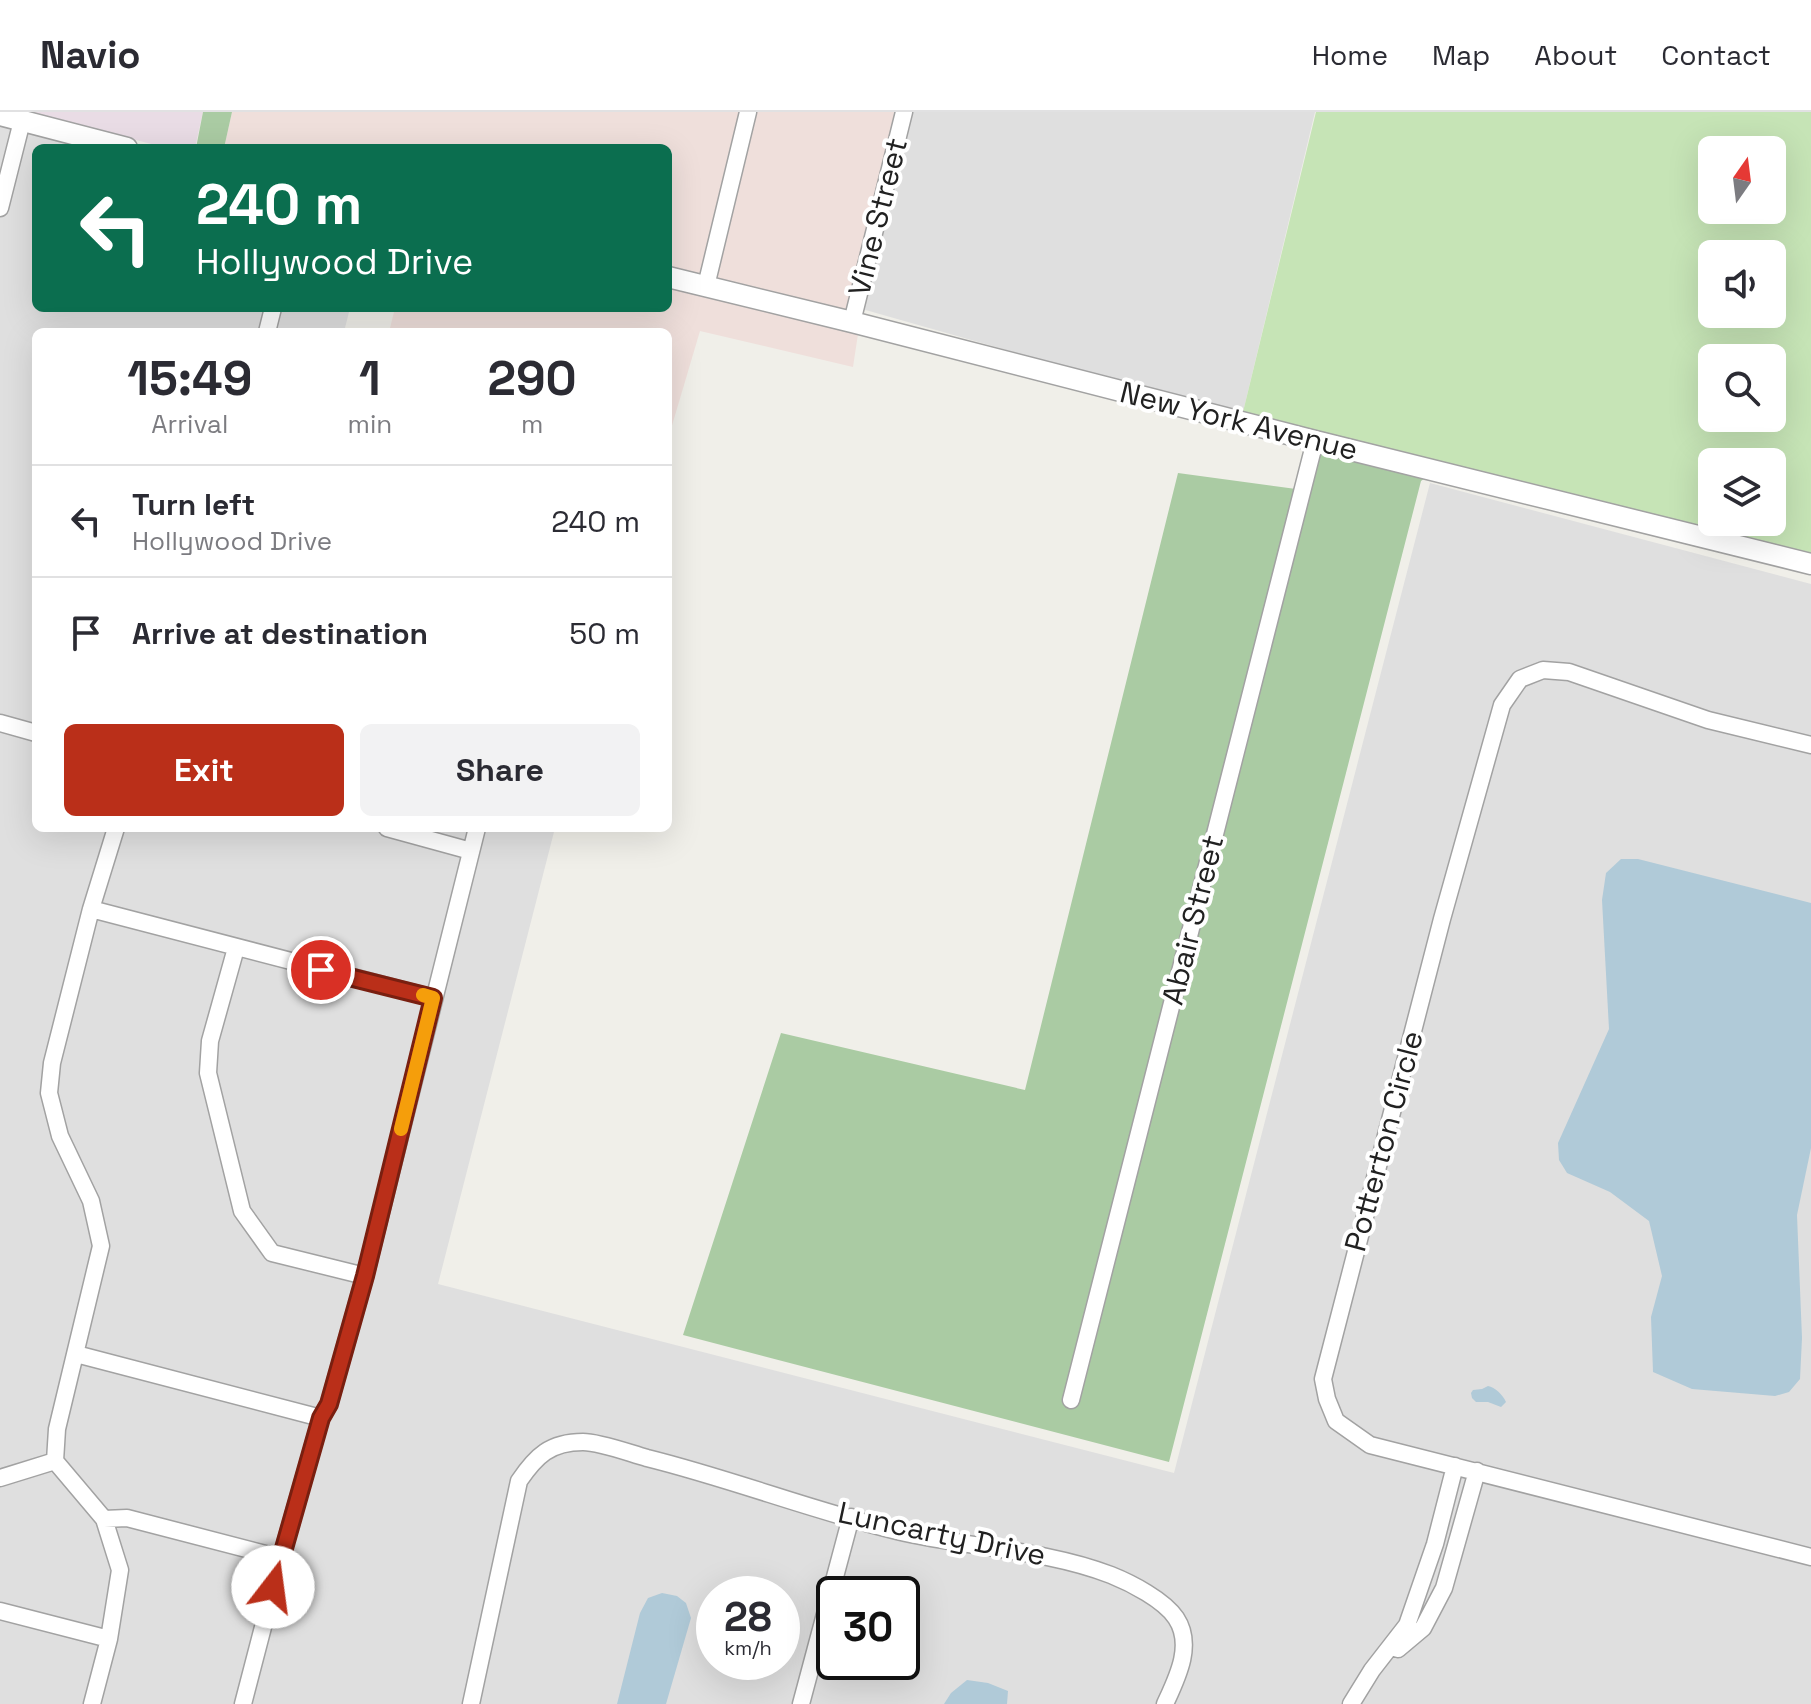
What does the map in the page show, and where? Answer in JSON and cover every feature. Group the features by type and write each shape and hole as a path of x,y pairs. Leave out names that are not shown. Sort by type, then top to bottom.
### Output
{"street":[{"path":"706,286 748,112"},
{"name":"Vine Street","path":"852,322 904,112"},
{"path":"0,115 111,144"},
{"path":"0,208 22,121"},
{"name":"New York Avenue","path":"672,278 1811,564"},
{"name":"Abair Street","path":"1071,1400 1315,441"},
{"name":"Potterton Circle","path":"1810,741 1708,720 1569,672 1543,670 1520,679 1502,705 1442,919 1323,1379 1336,1421 1370,1445 1811,1557"},
{"path":"0,723 32,732"},
{"path":"92,1704 109,1639 120,1570 104,1519 55,1461 57,1429 101,1246 91,1201 60,1136 49,1093 52,1063 91,909 115,832"},
{"path":"402,832 471,851"},
{"path":"243,1704 281,1558 365,1276 476,832"},
{"path":"91,909 433,998"},
{"path":"236,948 210,1041 208,1073 242,1211 272,1253 365,1276"},
{"path":"76,1354 321,1418"},
{"name":"Luncarty Drive","path":"471,1704 519,1481 532,1461 546,1451 563,1444 585,1442 662,1461 898,1531 1058,1559 1112,1576 1157,1600 1176,1619 1185,1646 1165,1704"},
{"path":"0,1478 55,1461"},
{"path":"1351,1704 1372,1670 1407,1625 1435,1544 1455,1466"},
{"path":"1372,1670 1423,1628 1444,1588 1477,1471"},
{"path":"801,1704 851,1517"},
{"path":"104,1519 127,1518 281,1558"},
{"path":"1435,1544 1456,1549"},
{"path":"0,1611 109,1639"}],"shaded area":[{"path":"27,112 203,112 196,144 151,144"},
{"path":"232,112 894,112 861,314 672,268 672,144 225,144"},
{"path":"894,112 1315,112 1243,412 1056,364 862,309"},
{"path":"0,124 81,144 32,144 32,312 349,312 345,328 32,328 32,832 554,832 438,1284 1174,1473 1430,483 1811,584 1811,1704 0,1704"},
{"path":"672,289 858,334 853,367 700,331 672,426 672,328 390,328 394,312 672,312"}],"green space":[{"path":"203,112 232,112 225,144 197,144"},
{"path":"1316,112 1811,112 1811,554 1739,536 1786,536 1786,448 1698,448 1698,526 1243,412"},
{"path":"1305,448 1425,478 1421,481 1169,1462 683,1335 781,1033 1025,1090 1178,473 1296,489"}],"water":[{"path":"1621,859 1638,859 1811,903 1811,1148 1797,1215 1802,1338 1800,1379 1789,1392 1775,1396 1692,1389 1653,1372 1651,1317 1662,1276 1649,1221 1610,1192 1567,1173 1559,1160 1558,1143 1609,1029 1602,900 1606,873"},
{"path":"1488,1386 1505,1399 1501,1407 1476,1402 1472,1398 1473,1390"},
{"path":"662,1593 677,1596 686,1603 691,1618 666,1704 617,1704 640,1613 648,1598"},
{"path":"967,1680 988,1683 1008,1691 1007,1704 944,1704 951,1693"}],"slow traffic":[{"path":"401,1129 433,998 423,995"}],"route":[{"path":"273,1587 365,1276 433,998 321,970"}]}
